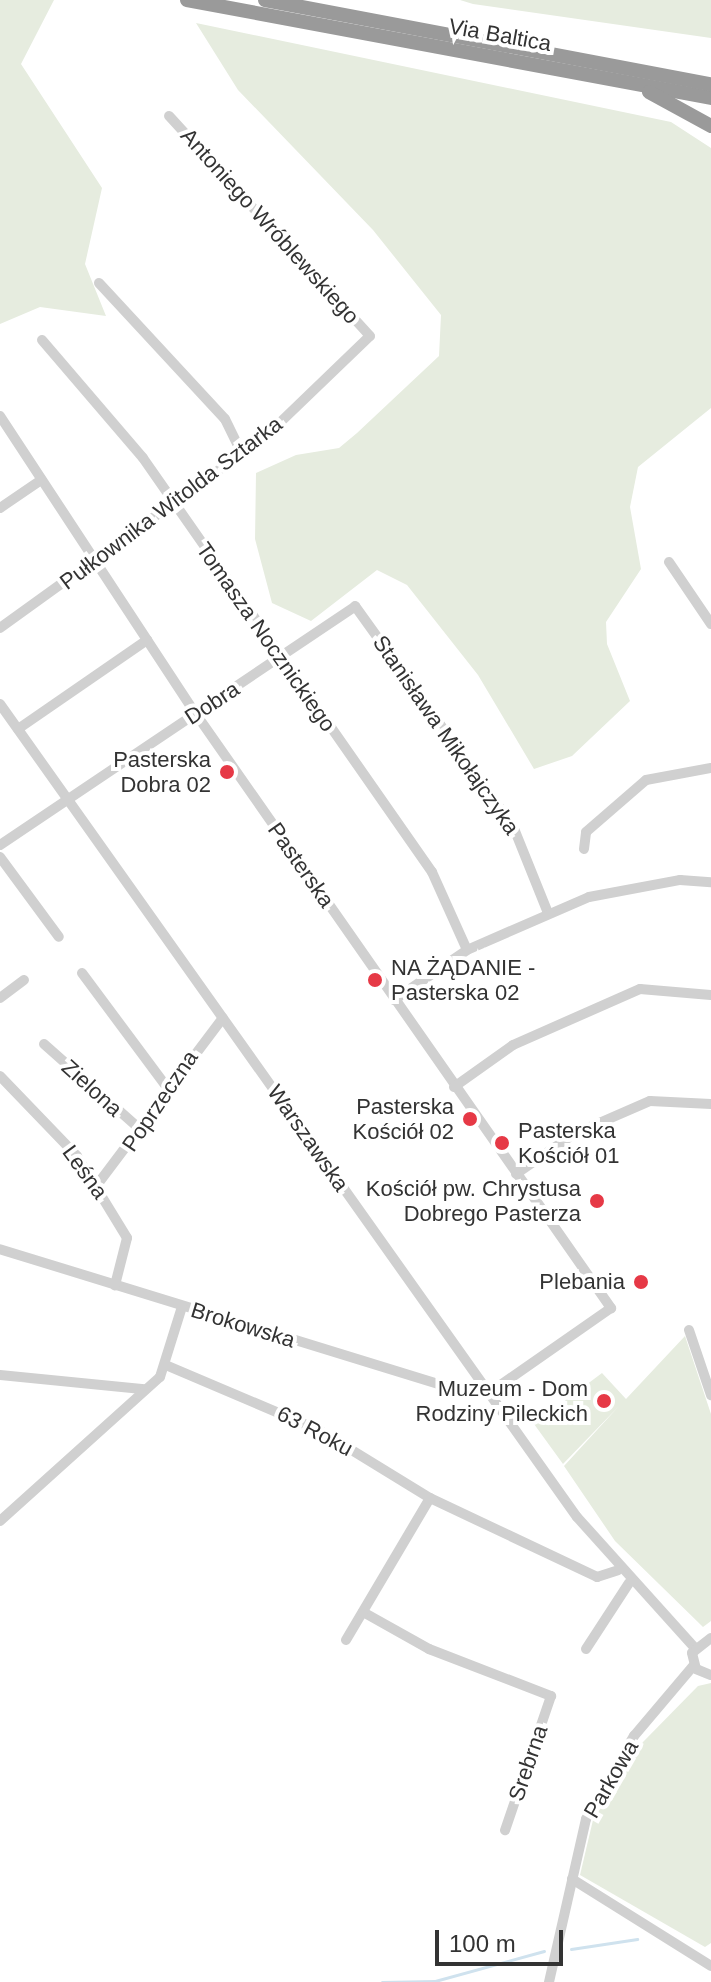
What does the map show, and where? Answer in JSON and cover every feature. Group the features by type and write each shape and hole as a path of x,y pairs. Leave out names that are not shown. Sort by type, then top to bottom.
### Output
{"highway":[{"name":"Via Baltica","path":"187,0 711,98"},
{"name":"Via Baltica","path":"265,0 711,84"},
{"path":"616,79 680,104 711,126"}],"street":[{"name":"Antoniego Wróblewskiego","path":"169,116 370,336"},
{"path":"99,283 225,419 241,452"},
{"name":"Pułkownika Witolda Sztarka","path":"0,628 94,564 171,499 241,452 370,336"},
{"name":"Tomasza Nocznickiego","path":"42,340 171,499 279,659 432,872 467,950"},
{"name":"Pasterska","path":"0,416 94,564 196,714 611,1308 487,1393"},
{"path":"0,508 41,480"},
{"path":"669,562 711,624"},
{"name":"Dobra","path":"0,845 355,606"},
{"name":"Stanisława Mikołajczyka","path":"355,606 513,826 548,913"},
{"path":"18,729 147,640"},
{"name":"Warszawska","path":"0,704 487,1393 618,1570 678,1628 702,1642"},
{"path":"584,849 586,832 646,780 711,768"},
{"path":"0,857 59,937"},
{"path":"394,1000 467,950 548,913 599,894 680,880 711,882"},
{"path":"82,973 168,1089"},
{"path":"0,998 24,980"},
{"path":"454,1087 513,1045 640,989 711,995"},
{"name":"Poprzeczna","path":"97,1185 223,1018"},
{"name":"Zielona","path":"44,1044 141,1130"},
{"name":"Leśna","path":"0,1076 97,1185 127,1238 115,1285"},
{"path":"516,1174 574,1134 650,1101 711,1104"},
{"name":"Brokowska","path":"0,1249 464,1393 487,1393"},
{"path":"0,1521 168,1366 182,1307"},
{"path":"689,1330 711,1395"},
{"name":"63 Roku","path":"168,1366 319,1430 430,1498 597,1577 618,1570"},
{"path":"0,1375 144,1389"},
{"path":"346,1640 430,1498"},
{"path":"586,1649 629,1583"},
{"name":"Srebrna","path":"363,1612 429,1649 551,1696 505,1830"},
{"path":"702,1642 702,1671"},
{"name":"Parkowa","path":"549,1982 572,1879 605,1782 679,1685 702,1671"},
{"path":"572,1879 711,1966"}],"shaded area":[{"path":"0,0 54,0 21,64 102,188 85,264 106,316 40,307 0,324"},
{"path":"460,0 711,0 711,38 473,4"},
{"path":"196,23 671,122 711,148 711,408 638,467 630,507 641,569 606,622 607,644 630,701 572,756 534,769 478,675 407,585 377,570 311,621 272,603 255,539 256,473 296,455 339,448 357,433 439,356 441,315 373,230 238,90"},
{"path":"685,1336 711,1414 711,1621 703,1627 615,1541 564,1466 619,1406 563,1464 534,1424 602,1373 626,1399"},
{"path":"711,1683 711,1943 705,1947 580,1875 593,1820 643,1742 698,1686"}],"waterway":[{"path":"571,1949 637,1939"},
{"path":"382,1982 435,1981 544,1951"}],"place":[{"name":"Pasterska Dobra 02","path":"227,772"},
{"name":"NA ŻĄDANIE - Pasterska 02","path":"375,980"},
{"name":"Pasterska Kościół 02","path":"470,1119"},
{"name":"Pasterska Kościół 01","path":"502,1143"},
{"name":"Kościół pw. Chrystusa Dobrego Pasterza","path":"597,1201"},
{"name":"Plebania","path":"641,1282"},
{"name":"Muzeum - Dom Rodziny Pileckich","path":"604,1401"}]}
